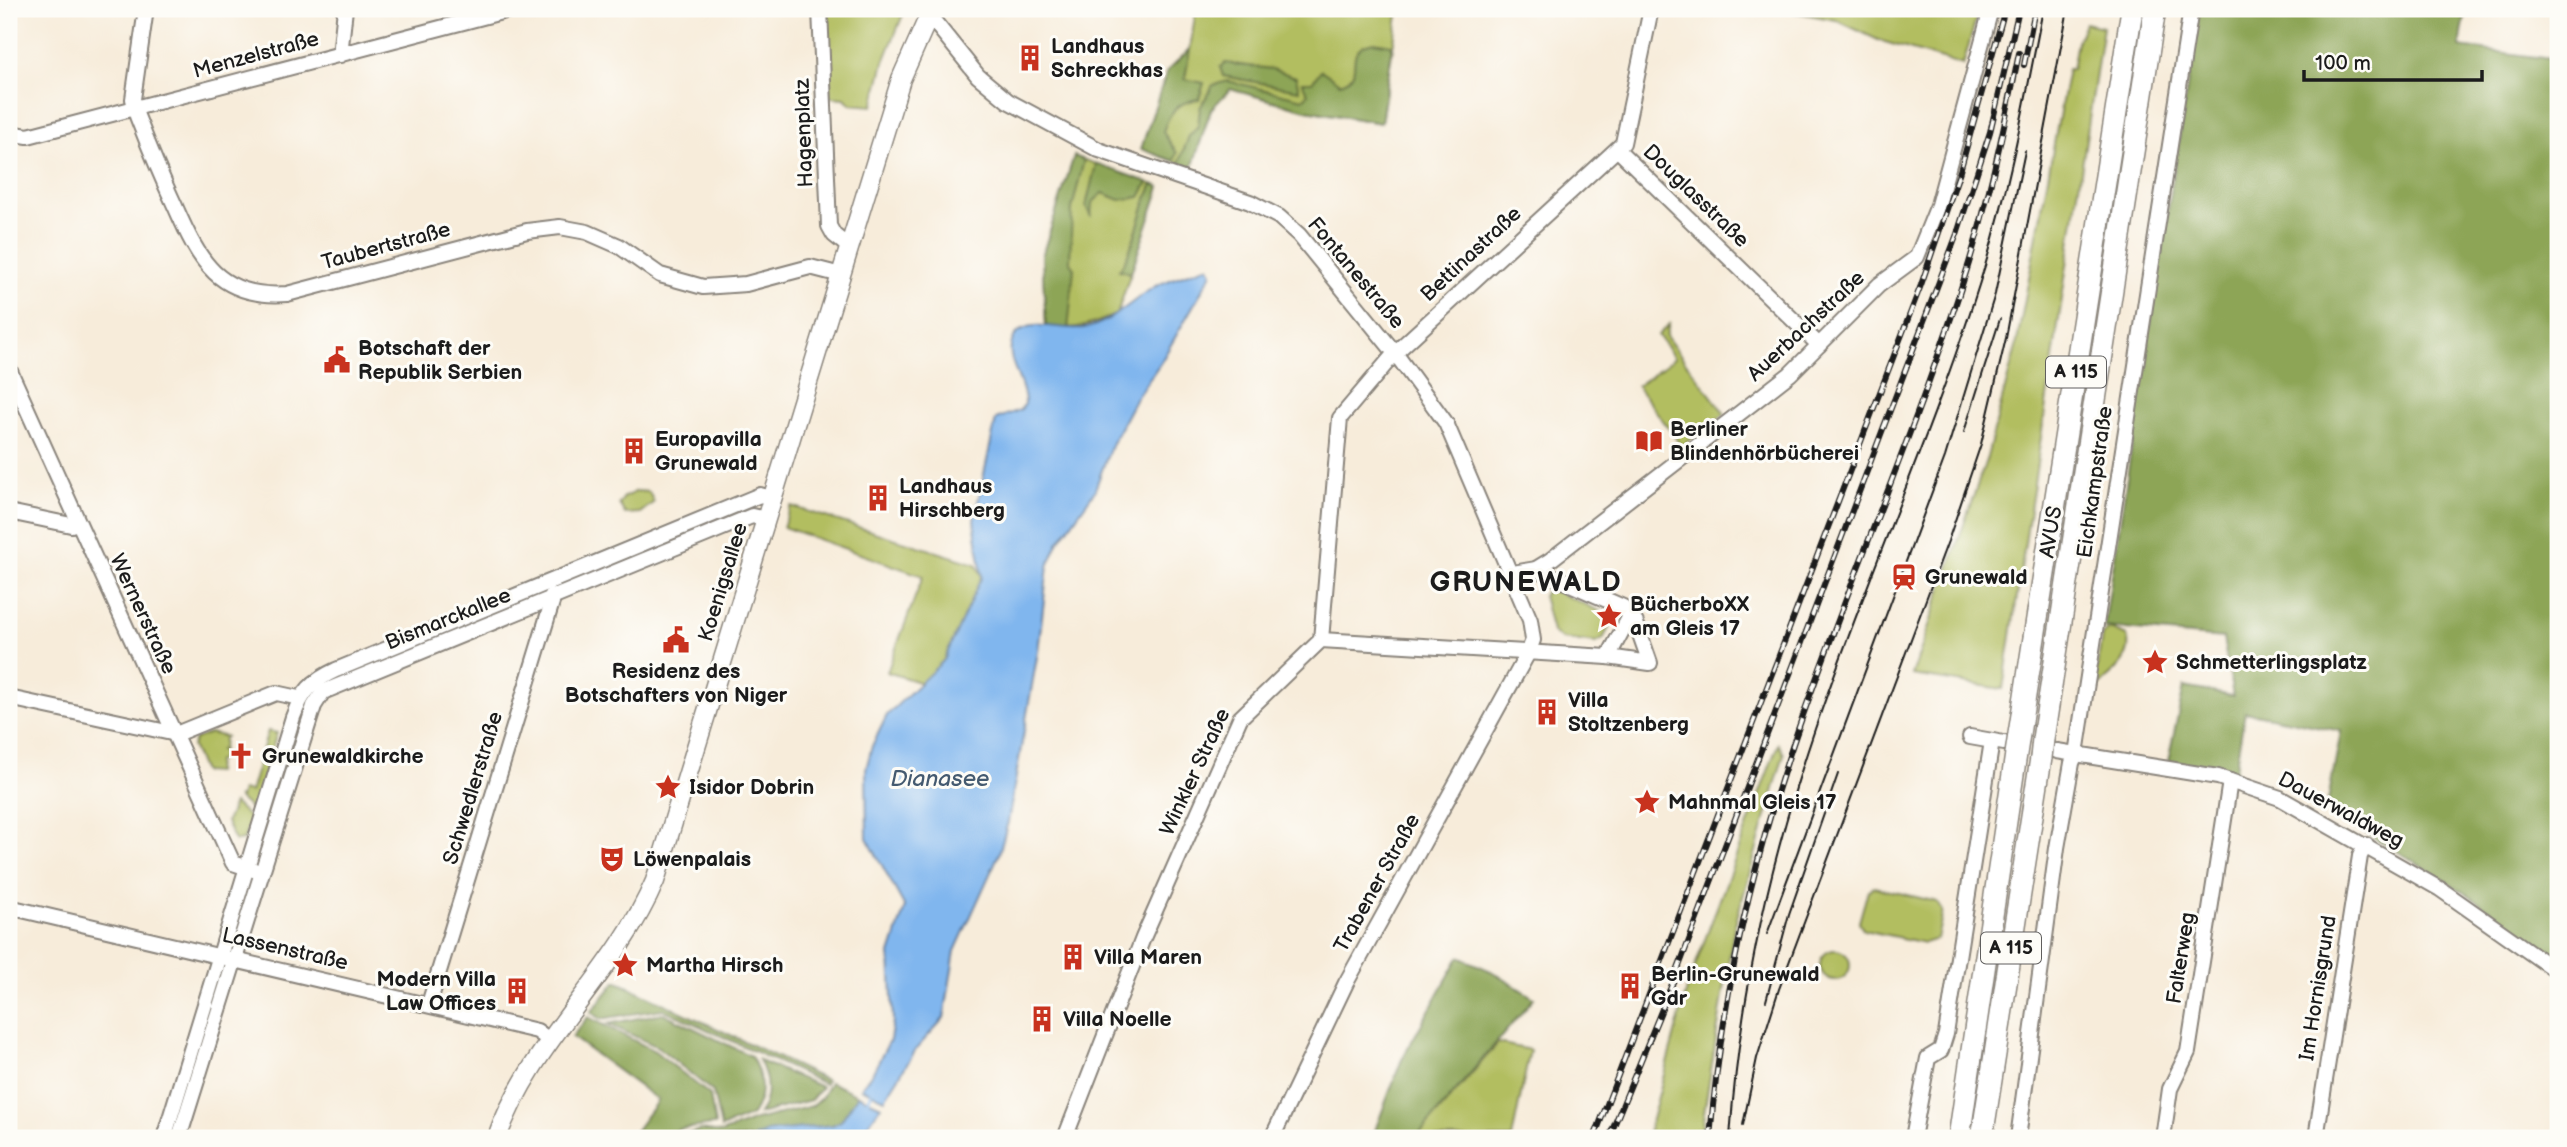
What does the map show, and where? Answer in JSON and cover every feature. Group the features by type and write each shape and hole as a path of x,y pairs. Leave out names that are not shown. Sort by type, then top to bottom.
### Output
{"highway":[{"name":"AVUS","path":"1959,1138 2008,743 2132,9"},
{"name":"AVUS","path":"1982,1138 2047,749 2155,9"}],"main road":[{"name":"Koenigsallee","path":"497,1138 509,1108 549,1040 613,959 651,889 901,79 929,11"}],"street":[{"name":"Taubertstraße","path":"146,9 132,99 134,108 198,256 216,276 259,294 287,294 527,231 560,227 605,239 660,275 688,284 731,286 810,267 841,275"},
{"path":"340,55 345,9"},
{"name":"Menzelstraße","path":"9,133 28,136 513,9"},
{"name":"Hagenplatz","path":"820,9 829,226 834,235 849,247"},
{"name":"Douglasstraße","path":"1651,9 1623,143 1617,149 1819,345"},
{"name":"Auerbachstraße","path":"1513,573 1536,569 1734,420 1790,374 1879,285 1914,261 1926,242 1938,205 1991,9"},
{"name":"Eichkampstraße","path":"2018,1138 2057,848 2076,754 2191,9"},
{"name":"Fontanestraße","path":"929,11 978,76 1008,101 1078,141 1250,202 1279,217 1312,250 1395,353 1446,424 1513,573 1532,629 1528,653"},
{"name":"Bettinastraße","path":"1321,640 1340,418 1395,353 1617,149"},
{"name":"Wernerstraße","path":"9,369 233,863 255,870"},
{"name":"Bismarckallee","path":"179,1138 235,960 299,698 316,680 336,670 760,495 772,498"},
{"path":"9,512 71,526 78,523"},
{"name":"Bismarckallee","path":"164,1138 219,956 255,870 314,706 323,692 752,516 765,520"},
{"path":"1321,640 1608,657 1650,663 1636,623 1623,607 1536,569"},
{"path":"548,584 553,599"},
{"name":"Schwedlerstraße","path":"429,1004 553,599"},
{"path":"1608,657 1630,616"},
{"name":"Winkler Straße","path":"1065,1138 1143,938 1240,718 1321,640"},
{"name":"Trabener Straße","path":"1272,1138 1346,983 1528,653"},
{"path":"9,698 176,734 276,693 299,698"},
{"path":"1913,1138 1928,1058 1941,1050 1946,1034 2008,743 1970,737"},
{"path":"2047,749 2076,754"},
{"name":"Dauerwaldweg","path":"2076,754 2230,781 2296,806 2468,906 2558,972"},
{"name":"Falterweg","path":"2163,1138 2170,1089 2188,1052 2230,781"},
{"name":"Im Hornisgrund","path":"2316,1138 2360,856 2366,845"},
{"name":"Lassenstraße","path":"9,907 429,1004 537,1031 549,1040"}],"green space":[{"path":"827,9 902,9 904,12 884,62 873,106 850,104 845,98 830,97"},
{"path":"1196,9 1399,9 1381,123 1306,110 1230,89 1211,109 1192,168 1141,149 1167,71 1190,49"},
{"path":"1778,9 1979,9 1963,65 1878,40 1836,20"},
{"path":"2199,9 2466,9 2460,47 2558,60 2558,962 2503,919 2446,881 2326,811 2341,731 2245,712 2234,775 2168,761 2184,687 2233,696 2223,638 2104,627"},
{"path":"2085,23 2103,27 2003,689 1912,675 1987,457 2016,347 2068,69 2072,69 2077,42"},
{"path":"1374,42 1392,45 1381,123 1306,110 1230,89 1211,109 1192,168 1179,163 1189,136 1198,126 1200,108 1213,85 1228,81 1303,99 1308,94 1302,82 1312,82 1321,70 1340,83 1348,79 1352,74 1358,50 1363,45"},
{"path":"1190,49 1185,79 1204,83 1199,99 1180,105 1165,125 1163,132 1177,153 1174,161 1141,149 1167,71"},
{"path":"1225,63 1272,69 1296,77 1299,90 1223,76 1220,67"},
{"path":"1074,156 1160,187 1117,314 1082,326 1046,326 1042,256"},
{"path":"1074,156 1084,160 1072,209 1070,262 1074,268 1068,330 1046,326 1042,256"},
{"path":"1096,164 1148,182 1140,197 1120,200 1103,193 1092,203 1091,217 1086,206"},
{"path":"1153,184 1160,187 1131,273 1119,270 1129,251"},
{"path":"1669,324 1666,336 1725,414 1682,446 1637,386 1674,358 1658,335"},
{"path":"637,491 649,492 654,502 640,513 625,514 619,504 624,497"},
{"path":"791,506 976,564 982,576 944,660 922,683 887,672 923,576 783,527"},
{"path":"1549,588 1606,614 1610,626 1603,639 1596,643 1562,639 1552,632 1543,595"},
{"path":"2110,629 2127,636 2127,652 2119,666 2094,690 2102,634"},
{"path":"268,731 277,733 253,811 237,797 240,798 242,790 250,792"},
{"path":"210,733 227,737 224,737 223,749 220,750 223,752 220,761 217,761 216,773 203,772 192,746 195,739"},
{"path":"1778,744 1784,754 1734,928 1700,1138 1647,1138 1688,985"},
{"path":"234,803 250,818 244,840 235,841 226,822"},
{"path":"1874,887 1937,902 1943,911 1937,939 1924,943 1864,930 1859,922 1868,890"},
{"path":"1835,950 1841,951 1849,959 1849,971 1841,979 1835,980 1829,979 1821,971 1820,965 1821,959 1829,951"},
{"path":"1459,957 1491,971 1534,998 1416,1138 1372,1138 1402,1059"},
{"path":"616,981 826,1080 825,1084 663,1009 601,1019 591,1012"},
{"path":"663,1013 751,1056 761,1085 759,1100 752,1115 721,1128 713,1092 658,1047 608,1024"},
{"path":"588,1017 655,1051 710,1095 715,1125 680,1129 658,1138 630,1138 658,1100 572,1037"},
{"path":"1498,1043 1530,1050 1512,1138 1416,1138"},
{"path":"759,1060 822,1087 811,1100 759,1114 767,1087"},
{"path":"830,1082 858,1095 841,1121 833,1125 767,1132 753,1138 672,1138 701,1130 721,1133 755,1120 812,1106 822,1097"}],"water":[{"name":"Dianasee","path":"1209,266 1212,273 1161,362 1136,398 1112,443 1094,492 1058,543 1048,566 1038,651 1008,822 999,854 955,951 944,1018 917,1048 885,1099 861,1088 890,1040 893,1021 890,954 905,907 867,838 866,769 872,746 887,715 944,660 982,576 974,520 996,419 1020,410 1025,404 1011,357 1012,342 1017,333 1034,326 1080,328 1099,324 1154,287"},
{"path":"858,1095 881,1106 859,1138 753,1138 767,1132 833,1125 841,1121"}],"waterway":[{"path":"868,1100 871,1093"}],"tram line":[{"path":"1730,1138 1734,1086 1749,982 1784,829 1835,673 1940,397 1979,285 2007,183 2043,9"},
{"path":"1743,1125 1757,1058 1779,989 1948,541 1981,444 2006,338 2068,9"},
{"path":"1767,934 1945,457 1995,294 2025,151"},
{"path":"1964,432 2000,319"},
{"path":"1766,1001 1789,914 1838,774"}],"railway":[{"path":"1594,1138 1921,285 1960,171 2005,9"},
{"path":"1609,1138 1675,977 1957,234 1990,132 2019,9"},
{"path":"2024,65 2035,9"},
{"path":"1710,1138 1730,988 1763,840 1814,684 1928,384 1969,263 1997,159 2019,53"}],"place":[{"name":"Landhaus Schreckhas","path":"1030,58"},
{"name":"Botschaft der Republik Serbien","path":"337,360"},
{"name":"Berliner Blindenhörbücherei","path":"1649,441"},
{"name":"Europavilla Grunewald","path":"634,451"},
{"name":"Landhaus Hirschberg","path":"878,498"},
{"name":"Grunewald","path":"1904,577"},
{"name":"BücherboXX am Gleis 17","path":"1609,616"},
{"name":"Residenz des Botschafters von Niger","path":"676,640"},
{"name":"Schmetterlingsplatz","path":"2155,662"},
{"name":"Villa Stoltzenberg","path":"1547,712"},
{"name":"Grunewaldkirche","path":"241,756"},
{"name":"Isidor Dobrin","path":"668,787"},
{"name":"Mahnmal Gleis 17","path":"1647,802"},
{"name":"Löwenpalais","path":"612,859"},
{"name":"Villa Maren","path":"1073,957"},
{"name":"Martha Hirsch","path":"625,965"},
{"name":"Berlin-Grunewald Gdr","path":"1630,986"},
{"name":"Modern Villa Law Offices","path":"517,991"},
{"name":"Villa Noelle","path":"1042,1019"}],"district":[{"name":"GRUNEWALD","path":"1526,582"}]}
